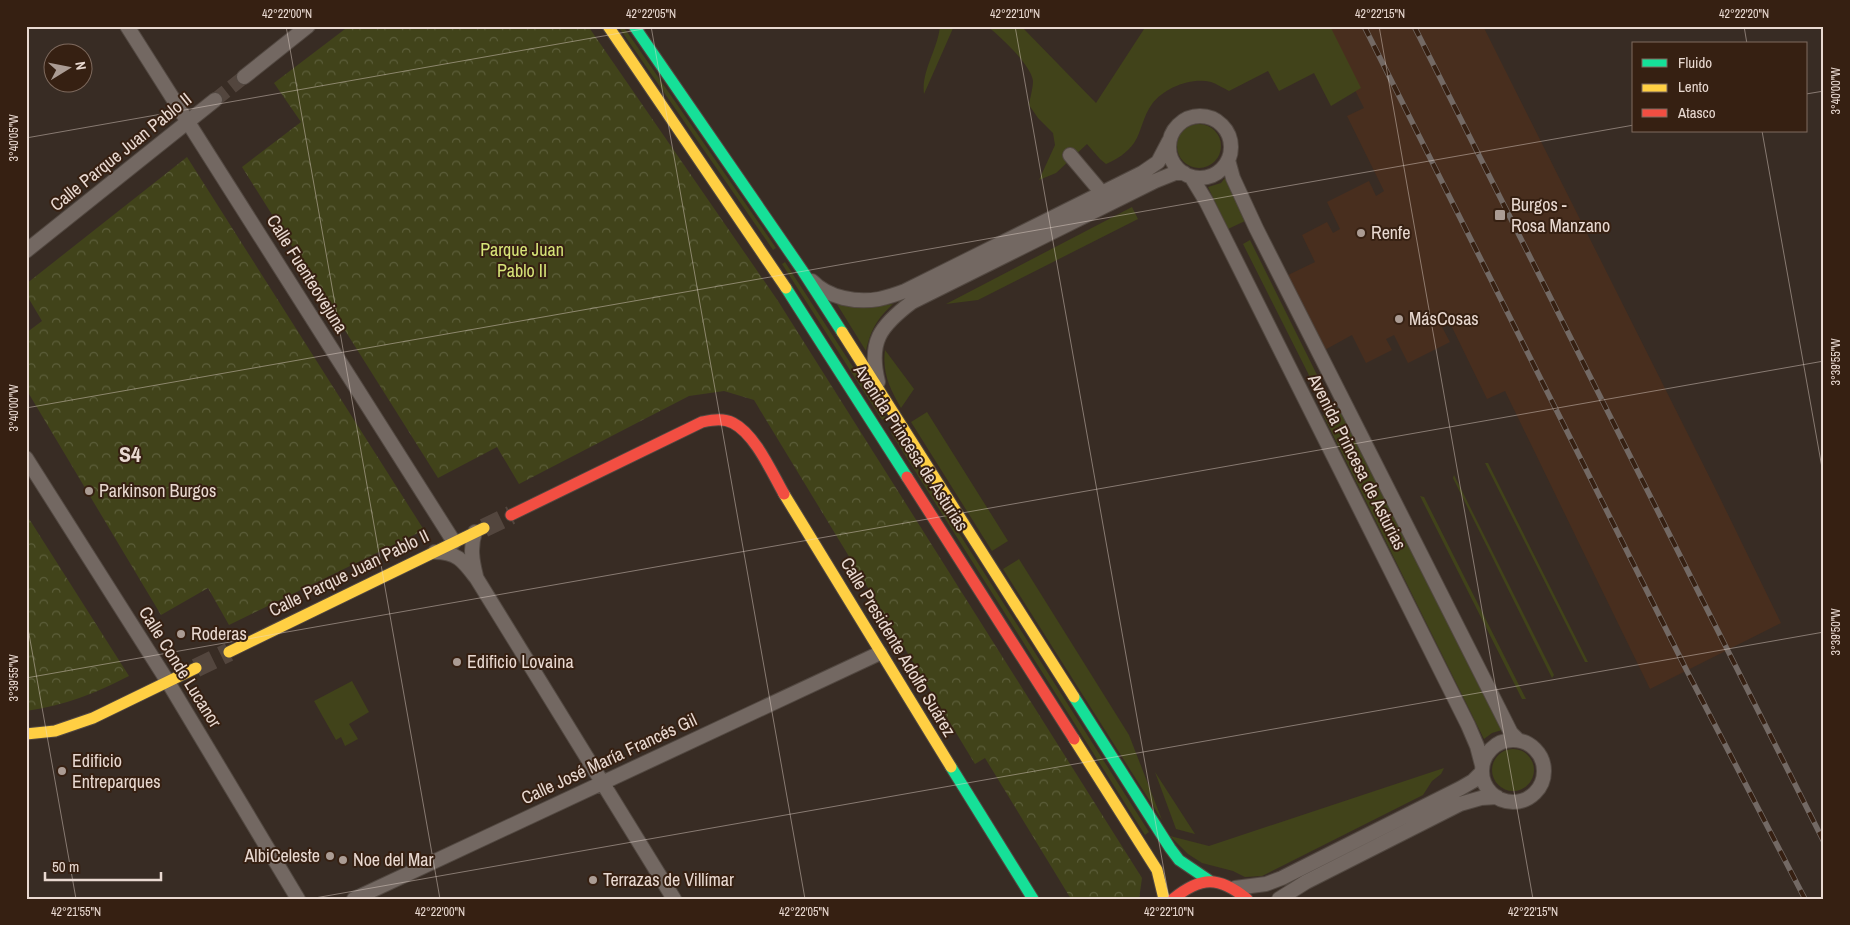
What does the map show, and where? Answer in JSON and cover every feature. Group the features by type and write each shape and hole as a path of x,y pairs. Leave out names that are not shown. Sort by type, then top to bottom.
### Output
{"main road":[{"name":"Avenida Princesa de Asturias","path":"608,26 769,261 899,464 1157,870 1164,899"},
{"name":"Avenida Princesa de Asturias","path":"634,26 802,270 1170,848 1179,860 1210,881"},
{"name":"Calle Presidente Adolfo Suárez","path":"511,515 702,422 713,419 727,420 738,425 748,435 880,653 1033,899"},
{"name":"Calle Parque Juan Pablo II","path":"230,652 480,530"},
{"path":"26,734 55,731 94,718 196,668"},
{"path":"1174,899 1184,889 1196,883 1210,881 1223,882 1236,888 1247,899"}],"street":[{"name":"Calle Fuenteovejuna","path":"127,26 454,542"},
{"path":"244,77 308,26"},
{"name":"Calle Parque Juan Pablo II","path":"26,251 215,100"},
{"path":"802,270 817,286 832,294 863,300 879,299 905,291 1151,168 1163,154 1174,129 1183,120 1194,115 1207,116 1218,121 1227,130 1232,152 1228,160 1214,175 1204,178 1188,176 1174,164 1169,153 1169,141"},
{"path":"1070,155 1102,193"},
{"name":"Avenida Princesa de Asturias","path":"1228,160 1233,178 1258,233 1511,733 1518,740"},
{"name":"Avenida Princesa de Asturias","path":"886,402 874,366 875,349 882,330 891,317 912,302 1155,181 1175,174 1188,176 1206,202 1468,725 1478,746 1482,769"},
{"name":"Calle Conde Lucanor","path":"26,458 168,682 298,899"},
{"path":"477,579 472,556 473,540 480,530"},
{"path":"435,552 444,552 459,558 477,579 674,899"},
{"name":"Calle José María Francés Gil","path":"354,899 880,653"},
{"path":"1236,888 1266,884 1282,878 1461,788 1473,781 1482,769 1486,755 1500,742 1518,740 1526,743 1538,754 1542,761 1542,779 1532,794 1524,799 1506,800 1497,797 1489,791 1484,782 1482,769"},
{"path":"1279,899 1306,882 1460,804 1480,798 1497,797"}],"shaded area":[{"name":"Burgos - Rosa Manzano","path":"1323,26 1483,26 1781,623 1650,689 1505,391 1487,399 1450,323 1442,327 1450,342 1408,363 1394,335 1386,339 1392,350 1366,363 1352,335 1321,352 1284,277 1315,262 1302,235 1327,222 1333,233 1340,229 1327,202 1369,181 1376,196 1384,191 1347,116 1364,108"}],"green space":[{"name":"Parque Juan Pablo II","path":"349,26 588,26 778,301 1142,878 1139,899 1071,899 985,758 975,764 754,400 724,391 689,396 519,484 497,447 438,478 242,167 301,122 274,83"},
{"path":"618,26 623,26 776,248 773,250"},
{"path":"940,26 954,26 924,94 927,68 939,35"},
{"path":"987,26 1021,26 1096,103 1146,26 1330,26 1361,88 1331,106 1314,73 1279,91 1268,71 1229,91 1211,82 1203,81 1178,85 1163,93 1152,104 1134,143 1118,158 1106,164 1087,144 1056,173 1039,180 1055,145 1053,133 1038,118 1029,105 1033,81 1027,67 1007,44"},
{"path":"1199,124 1211,128 1217,134 1221,146 1217,158 1211,164 1199,168 1187,164 1181,158 1177,146 1181,134 1187,128"},
{"path":"187,157 424,530 229,625 208,588 161,615 26,389 26,333 42,321 26,294 26,284"},
{"path":"1225,178 1245,221 1228,229 1208,187 1221,183"},
{"path":"1132,207 1138,219 978,300 946,304"},
{"path":"1250,240 1327,395 1321,399 1243,244"},
{"path":"785,262 886,418 882,420 782,264"},
{"path":"835,301 864,306 893,304 875,325 866,351"},
{"path":"885,350 914,389 901,408 893,394 886,373"},
{"path":"1340,407 1502,730 1492,733 1484,739 1323,415"},
{"path":"927,412 1008,541 992,551 911,422"},
{"path":"894,431 1149,832 1145,835 891,433"},
{"path":"1485,463 1488,463 1588,662 1585,662"},
{"path":"1454,475 1554,675 1552,678 1453,478"},
{"path":"1420,496 1424,497 1526,699 1522,699"},
{"path":"26,514 129,676 79,698 54,706 26,711"},
{"path":"1019,559 1129,735 1162,820 1003,569"},
{"path":"352,681 369,712 349,724 358,739 345,746 341,737 336,740 314,701"},
{"path":"1517,749 1525,752 1531,758 1534,770 1531,782 1525,788 1509,791 1501,788 1495,782 1492,766 1495,758 1501,752"},
{"path":"1444,768 1423,795 1262,876 1245,877 1233,871 1202,863 1188,854 1170,836 1209,846"},
{"path":"1155,772 1195,834 1176,829"}],"tunnel":[{"path":"215,100 244,77"},
{"path":"484,528 511,515"},
{"path":"196,668 229,652"}],"railway":[{"path":"1364,26 1687,671 1805,899"},
{"path":"1414,26 1824,842"}],"traffic: fast":[{"path":"634,26 802,270 842,332"},
{"path":"786,288 907,477"},
{"path":"1074,697 1170,848 1179,860 1210,881"},
{"path":"951,767 1033,899"}],"traffic: slow":[{"path":"608,26 786,288"},
{"path":"842,332 1074,697"},
{"path":"784,494 951,767"},
{"path":"229,652 484,528"},
{"path":"26,734 55,731 93,718 196,668"},
{"path":"1074,739 1157,870 1164,899"}],"traffic: jam":[{"path":"511,515 702,422 714,420 725,420 733,423 749,436 784,494"},
{"path":"907,477 1074,739"},
{"path":"1173,899 1192,886 1210,882 1228,886 1247,899"}],"place":[{"name":"Burgos - Rosa Manzano","path":"1500,215"},
{"name":"Renfe","path":"1361,233"},
{"name":"MásCosas","path":"1399,319"},
{"name":"Parkinson Burgos","path":"89,491"},
{"name":"Roderas","path":"181,634"},
{"name":"Edificio Lovaina","path":"457,662"},
{"name":"Edificio Entreparques","path":"62,771"},
{"name":"AlbiCeleste","path":"330,856"},
{"name":"Noe del Mar","path":"343,860"},
{"name":"Terrazas de Villímar","path":"593,880"}],"district":[{"name":"S4","path":"130,454"}]}
